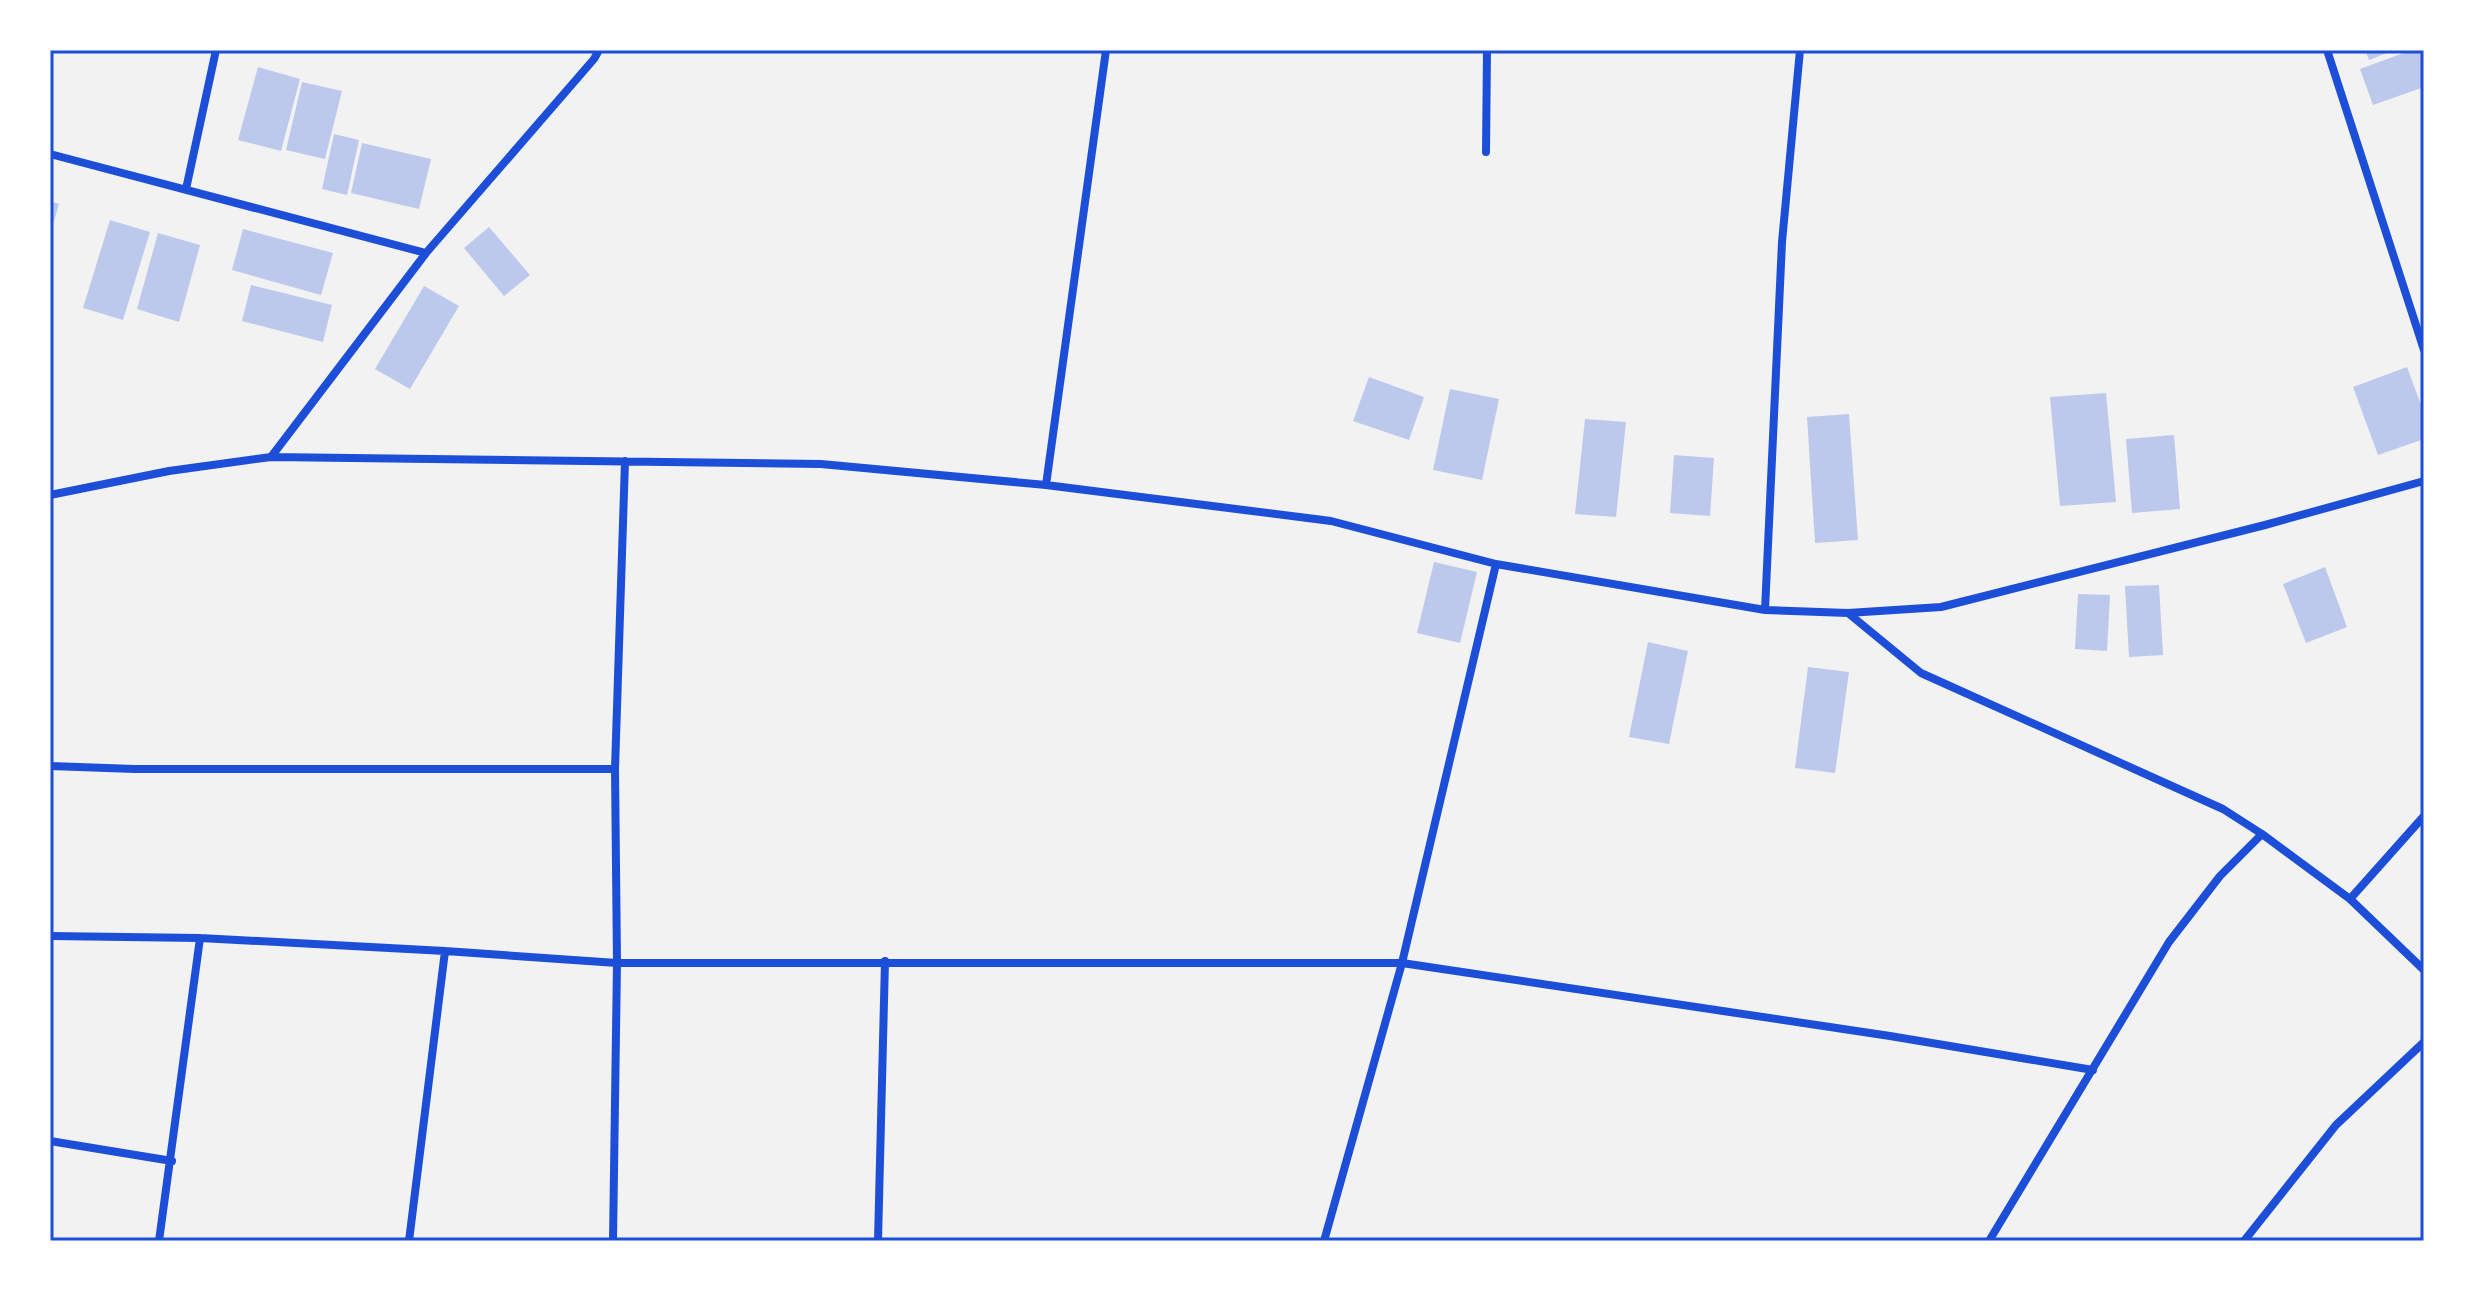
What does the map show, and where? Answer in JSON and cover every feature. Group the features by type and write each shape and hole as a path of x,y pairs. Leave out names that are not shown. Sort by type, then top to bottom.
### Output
{"street":[{"path":"186,189 216,50"},
{"path":"271,457 426,253 599,50"},
{"path":"1046,485 1106,50"},
{"path":"1486,152 1487,50"},
{"path":"1765,610 1782,242 1800,50"},
{"path":"2327,50 2424,350"},
{"path":"50,154 426,253"},
{"path":"50,495 169,471 271,457 821,464 1046,485 1331,521 1496,564 1765,610 1848,613 1941,607 2265,525 2424,481"},
{"path":"613,1241 617,963 615,769 625,461"},
{"path":"1324,1241 1402,963 1496,564"},
{"path":"1848,613 1921,673 2223,809 2350,899 2424,970"},
{"path":"50,766 135,769 615,769"},
{"path":"2350,899 2424,816"},
{"path":"1989,1241 2169,942 2220,876 2262,834"},
{"path":"50,936 200,938 617,963 1402,963 1890,1036 2093,1070"},
{"path":"159,1241 200,938"},
{"path":"409,1241 445,951"},
{"path":"878,1241 885,961"},
{"path":"2244,1241 2336,1125 2424,1042"},
{"path":"50,1141 172,1161"}],"building":[{"path":"2365,50 2395,50 2369,60"},
{"path":"2412,50 2424,50 2424,87 2373,105 2360,69"},
{"path":"258,67 300,79 281,151 238,140"},
{"path":"302,82 342,91 325,159 286,150"},
{"path":"334,134 359,140 347,195 322,189"},
{"path":"362,143 431,159 419,209 351,193"},
{"path":"50,201 59,204 51,231 50,231"},
{"path":"110,220 150,232 123,320 83,308"},
{"path":"489,227 530,275 504,296 464,248"},
{"path":"243,229 333,253 321,295 232,270"},
{"path":"158,233 200,245 179,322 137,309"},
{"path":"251,285 332,305 323,342 242,321"},
{"path":"424,286 459,306 410,389 375,369"},
{"path":"2407,367 2424,413 2424,439 2378,455 2353,387"},
{"path":"1369,377 1424,397 1409,440 1353,421"},
{"path":"1450,389 1499,399 1482,480 1433,470"},
{"path":"2106,393 2116,502 2060,506 2050,397"},
{"path":"1849,414 1858,540 1815,543 1807,417"},
{"path":"1585,419 1626,422 1616,517 1575,514"},
{"path":"2174,435 2180,509 2132,513 2126,439"},
{"path":"1674,455 1714,458 1710,516 1670,513"},
{"path":"1434,562 1477,572 1460,643 1417,633"},
{"path":"2325,567 2347,627 2306,643 2283,584"},
{"path":"2159,585 2163,655 2129,657 2125,586"},
{"path":"2078,594 2110,595 2107,651 2075,649"},
{"path":"1648,642 1688,651 1669,744 1629,737"},
{"path":"1808,667 1849,672 1835,773 1795,768"}]}
